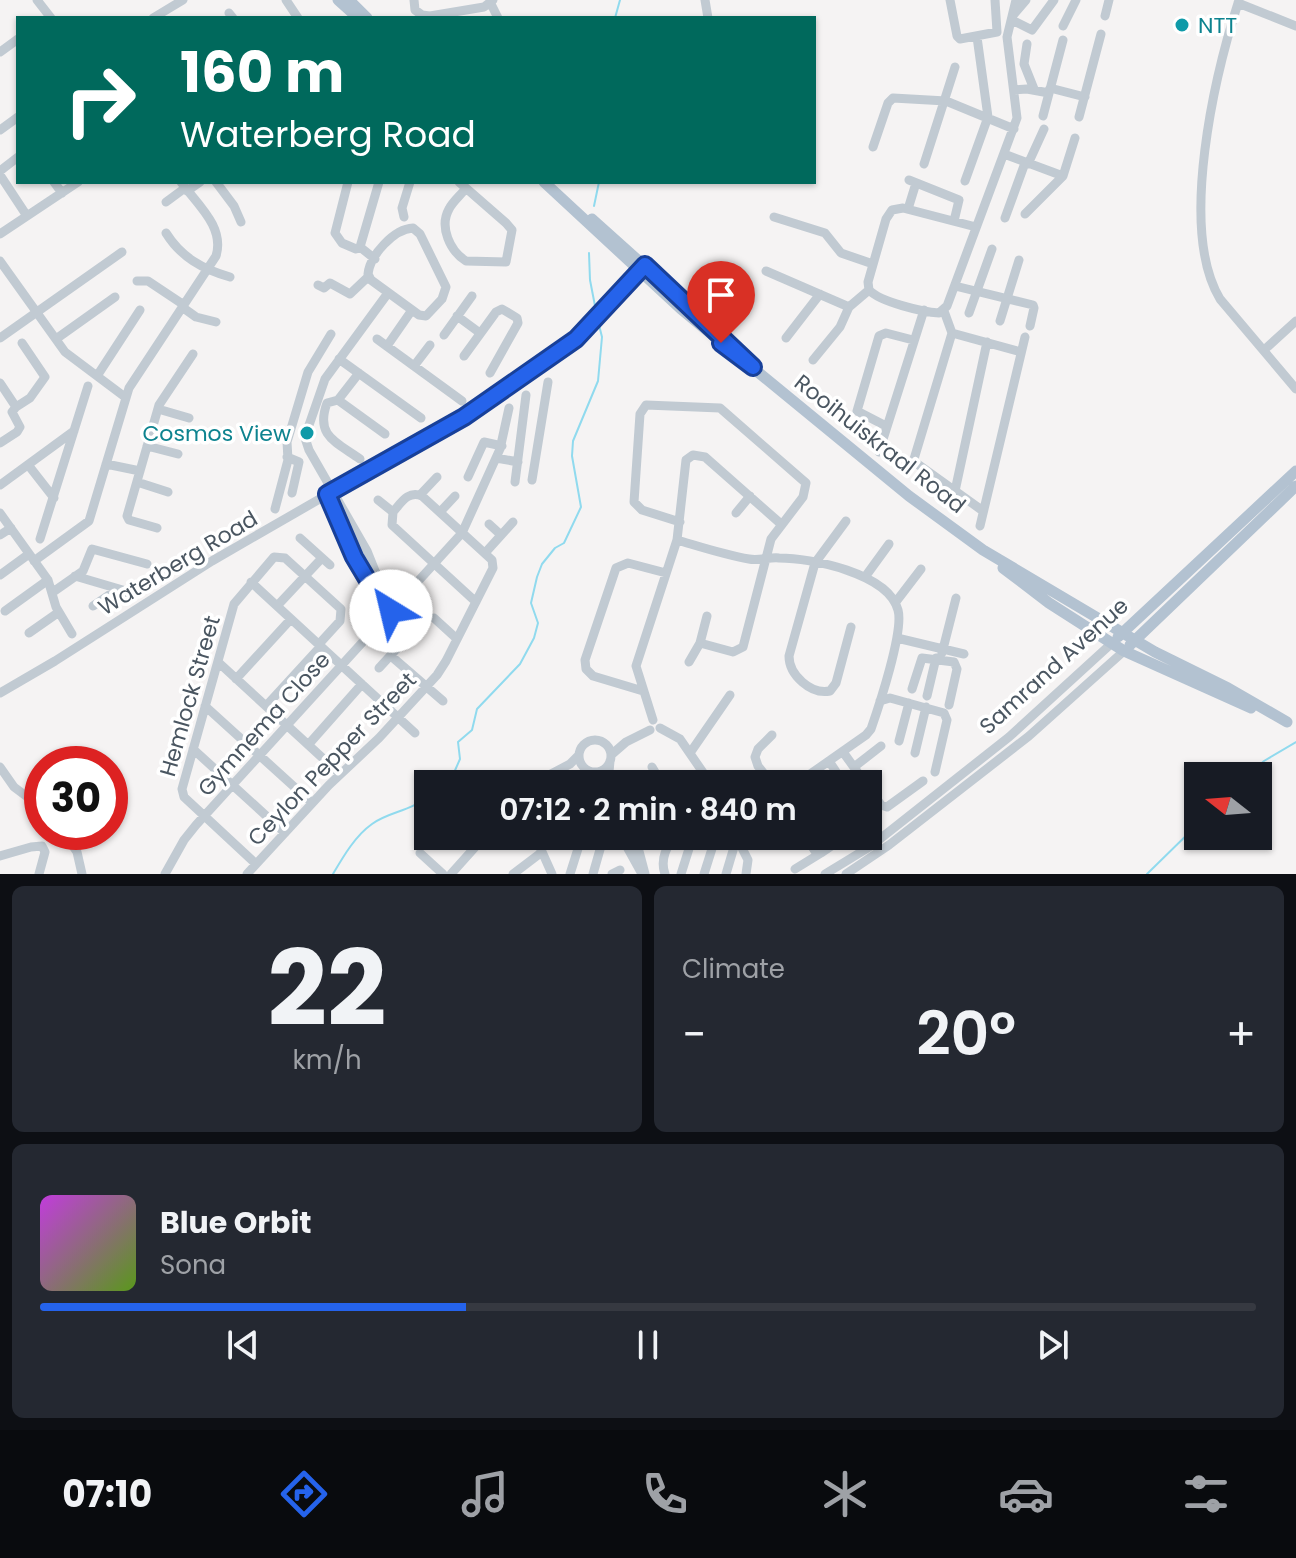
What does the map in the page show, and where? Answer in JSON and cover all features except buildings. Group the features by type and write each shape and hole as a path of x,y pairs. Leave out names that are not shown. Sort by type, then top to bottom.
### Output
{"main road":[{"path":"338,0 356,16"},
{"path":"349,0 365,16"},
{"name":"Rooihuiskraal Road","path":"546,184 855,454 983,550 1033,592 1124,651 1290,724"},
{"name":"Rooihuiskraal Road","path":"553,184 642,269"},
{"name":"Samrand Avenue","path":"1112,643 1296,471"},
{"name":"Samrand Avenue","path":"1124,651 1296,486"},
{"name":"Rooihuiskraal Road","path":"983,550 1159,654 1228,688 1290,724"},
{"path":"1101,619 1122,620 1145,610"},
{"path":"1158,618 1152,638 1159,654"}],"street":[{"path":"156,16 183,0"},
{"path":"414,0 415,10 424,16 481,8 492,2"},
{"path":"950,0 958,38 996,34 999,30 995,0"},
{"path":"983,511 914,459 952,333 944,311 1014,129 1017,112 1007,28 1016,0"},
{"path":"1009,52 1012,20 1026,0"},
{"path":"1012,20 1032,30 1054,0"},
{"path":"1063,26 1076,0"},
{"path":"1105,16 1109,0"},
{"path":"1296,26 1239,1 1215,84 1202,184 1204,230 1217,293 1264,350 1296,378"},
{"path":"1079,117 1101,34"},
{"path":"965,181 988,117 977,37"},
{"path":"1043,116 1063,40"},
{"path":"1027,44 1024,64 1034,89"},
{"path":"924,164 955,67"},
{"path":"1014,90 1034,89 1085,97"},
{"path":"873,147 890,100 946,101 1014,129"},
{"path":"0,130 14,120"},
{"path":"1005,218 1026,163 1044,129"},
{"path":"1025,214 1063,176 1075,138"},
{"path":"1004,154 1063,176"},
{"path":"16,159 0,173 27,216"},
{"path":"908,209 912,181 959,200 954,221"},
{"path":"55,184 62,193"},
{"path":"0,234 75,184"},
{"path":"218,184 234,206 241,222"},
{"path":"347,184 334,231 344,244 357,249 360,247"},
{"path":"360,247 378,184"},
{"path":"404,217 402,208 409,184"},
{"path":"463,185 512,230 508,259 502,263 466,261 450,245 446,224 448,212 463,185"},
{"path":"0,575 87,524 125,397 133,380 216,256 219,235 184,187 166,202"},
{"path":"813,360 840,327 849,307 869,290 873,264 890,212 899,208 908,209 976,227"},
{"path":"774,217 825,233 841,253 873,264"},
{"path":"408,228 417,230 430,254 446,289 434,309 423,317 369,276 368,268 391,237 408,228"},
{"path":"166,233 177,250 207,271 230,277"},
{"path":"430,254 450,245"},
{"path":"360,247 375,259"},
{"path":"969,313 992,249"},
{"path":"0,338 122,252"},
{"path":"1000,321 1019,260"},
{"path":"0,261 68,355 125,397"},
{"name":"Waterberg Road","path":"0,693 203,566 481,406 570,342 642,269"},
{"path":"766,271 849,307"},
{"path":"318,285 324,288 332,284 349,294 369,276"},
{"path":"137,281 148,281 196,317 216,322"},
{"path":"955,286 1034,306 1030,326"},
{"path":"869,290 879,298 935,313 944,311"},
{"path":"388,293 326,378 307,433 309,450 326,481 348,543 389,612"},
{"path":"786,338 820,294"},
{"path":"444,335 472,296"},
{"path":"56,339 115,297"},
{"path":"434,309 480,333"},
{"path":"97,376 140,310"},
{"path":"387,346 412,310"},
{"path":"464,356 499,310 518,319 490,373"},
{"path":"879,452 924,310"},
{"path":"1264,350 1296,321"},
{"path":"886,426 857,411 879,336 886,333 913,340"},
{"path":"952,333 1021,352"},
{"path":"275,509 287,457 287,442 311,367 331,334"},
{"path":"980,526 1025,337"},
{"path":"377,339 462,401"},
{"path":"955,491 987,342"},
{"path":"0,443 20,428 12,412 30,398 45,377 22,343"},
{"path":"414,366 430,345"},
{"path":"157,528 127,518 158,409 193,354"},
{"path":"339,359 421,418"},
{"path":"1275,361 1296,389"},
{"path":"311,367 326,378"},
{"path":"359,373 338,400 327,403 322,420 328,436 360,459"},
{"path":"532,480 548,382"},
{"path":"40,539 88,386"},
{"path":"1,389 16,407"},
{"path":"515,482 526,395"},
{"path":"338,400 385,434"},
{"path":"680,522 642,510 634,502 640,414 644,407 651,404 720,408 802,478 807,488 771,539 743,647 733,652 700,643"},
{"name":"Gymnema Close","path":"165,874 184,840 204,816 462,533 502,446 509,408"},
{"path":"158,409 189,418"},
{"path":"0,485 74,431"},
{"path":"522,432 539,435"},
{"path":"468,477 484,442 502,446"},
{"path":"147,446 178,454"},
{"path":"702,770 677,736 654,726 637,663 677,540 684,464 691,455 705,457 781,524"},
{"path":"287,457 299,462 292,493"},
{"path":"496,458 518,462"},
{"path":"106,464 140,471"},
{"path":"29,466 54,498"},
{"path":"420,495 437,477"},
{"path":"345,513 344,499 357,479"},
{"path":"137,482 168,492"},
{"path":"330,492 367,551 375,584 374,612 368,637"},
{"path":"476,602 394,527 391,521 393,512 409,495 420,495 485,553 513,522"},
{"path":"440,512 455,496"},
{"path":"736,513 750,496"},
{"path":"378,500 393,512"},
{"path":"0,513 48,580 59,612 72,634"},
{"path":"846,521 815,563 789,656 789,666 794,675 816,691 830,691 836,683 851,627"},
{"path":"489,524 501,535"},
{"path":"0,535 11,528"},
{"path":"348,543 359,536"},
{"path":"277,606 305,575 326,561 300,538"},
{"path":"677,540 743,558 780,558 815,563 865,577 895,603 899,615 897,638 869,732 816,770"},
{"path":"865,577 889,544"},
{"path":"53,592 84,569 93,549 147,564"},
{"name":"Ceylon Pepper Street","path":"247,874 441,669 494,564 485,553"},
{"name":"Hemlock Street","path":"256,864 182,793 234,604 269,561 277,556 285,558 305,575 335,603 342,614 320,645 266,706"},
{"path":"643,691 593,676 585,663 616,568 628,563 666,573"},
{"path":"895,603 921,569"},
{"path":"75,576 126,591 130,597"},
{"path":"5,611 48,580"},
{"path":"251,582 415,733"},
{"path":"375,584 393,591 412,588"},
{"path":"93,606 118,589"},
{"path":"915,753 926,702 956,598"},
{"path":"29,633 59,612"},
{"path":"689,662 700,643 707,616"},
{"path":"434,618 457,639"},
{"path":"236,679 291,619"},
{"path":"897,638 954,662 957,667 949,705"},
{"path":"379,668 402,643"},
{"name":"Samrand Avenue","path":"825,874 871,846 1009,737 1112,643"},
{"name":"Samrand Avenue","path":"846,874 889,845 1029,736 1124,651"},
{"path":"912,689 922,658 964,654"},
{"path":"391,656 443,701"},
{"path":"218,662 340,774"},
{"path":"308,745 362,684"},
{"path":"690,753 730,695"},
{"path":"880,701 890,698 909,703 926,702 942,712 947,720 935,772"},
{"path":"899,741 909,703"},
{"path":"205,706 312,803"},
{"path":"562,768 601,770 626,742 654,726"},
{"path":"761,770 755,757 758,749 772,735"},
{"path":"558,770 579,755 582,746 591,740 606,744 626,742"},
{"path":"606,744 609,770"},
{"path":"854,767 881,746"},
{"path":"193,749 285,833"},
{"path":"843,752 856,770"},
{"path":"579,755 588,769"},
{"path":"829,761 835,770"},
{"path":"0,767 14,787 24,794"},
{"path":"882,805 887,807 923,781"},
{"path":"0,856 42,846 45,852 39,874"},
{"path":"76,850 82,874"},
{"path":"420,853 450,874 469,850"},
{"path":"513,874 541,850 552,874"},
{"path":"570,874 578,850"},
{"path":"593,874 600,850"},
{"path":"629,850 644,874"},
{"path":"638,850 644,874"},
{"path":"665,874 662,866 667,850"},
{"path":"681,874 689,850"},
{"path":"704,874 712,850"},
{"path":"726,874 733,850"},
{"path":"743,850 748,860 746,874"},
{"path":"814,850 821,853"},
{"path":"795,869 825,850"}],"waterway":[{"path":"616,16 620,0"},
{"path":"594,206 599,184"},
{"path":"589,253 596,311"},
{"path":"455,770 460,759 458,742 472,730 477,709 520,664 534,638 538,623 531,603 537,577 542,564 555,548 564,543 581,507 572,456 573,441 598,381 602,337 598,321"},
{"path":"1263,762 1296,742"},
{"path":"333,874 360,834 379,820 414,805"},
{"path":"1147,874 1184,838"}],"place":[{"name":"NTT","path":"1182,25"},
{"name":"Cosmos View","path":"307,433"}],"route":[{"path":"391,611 388,614 354,557 327,494 464,417 557,349 576,339 645,265 753,367 721,343"}]}
